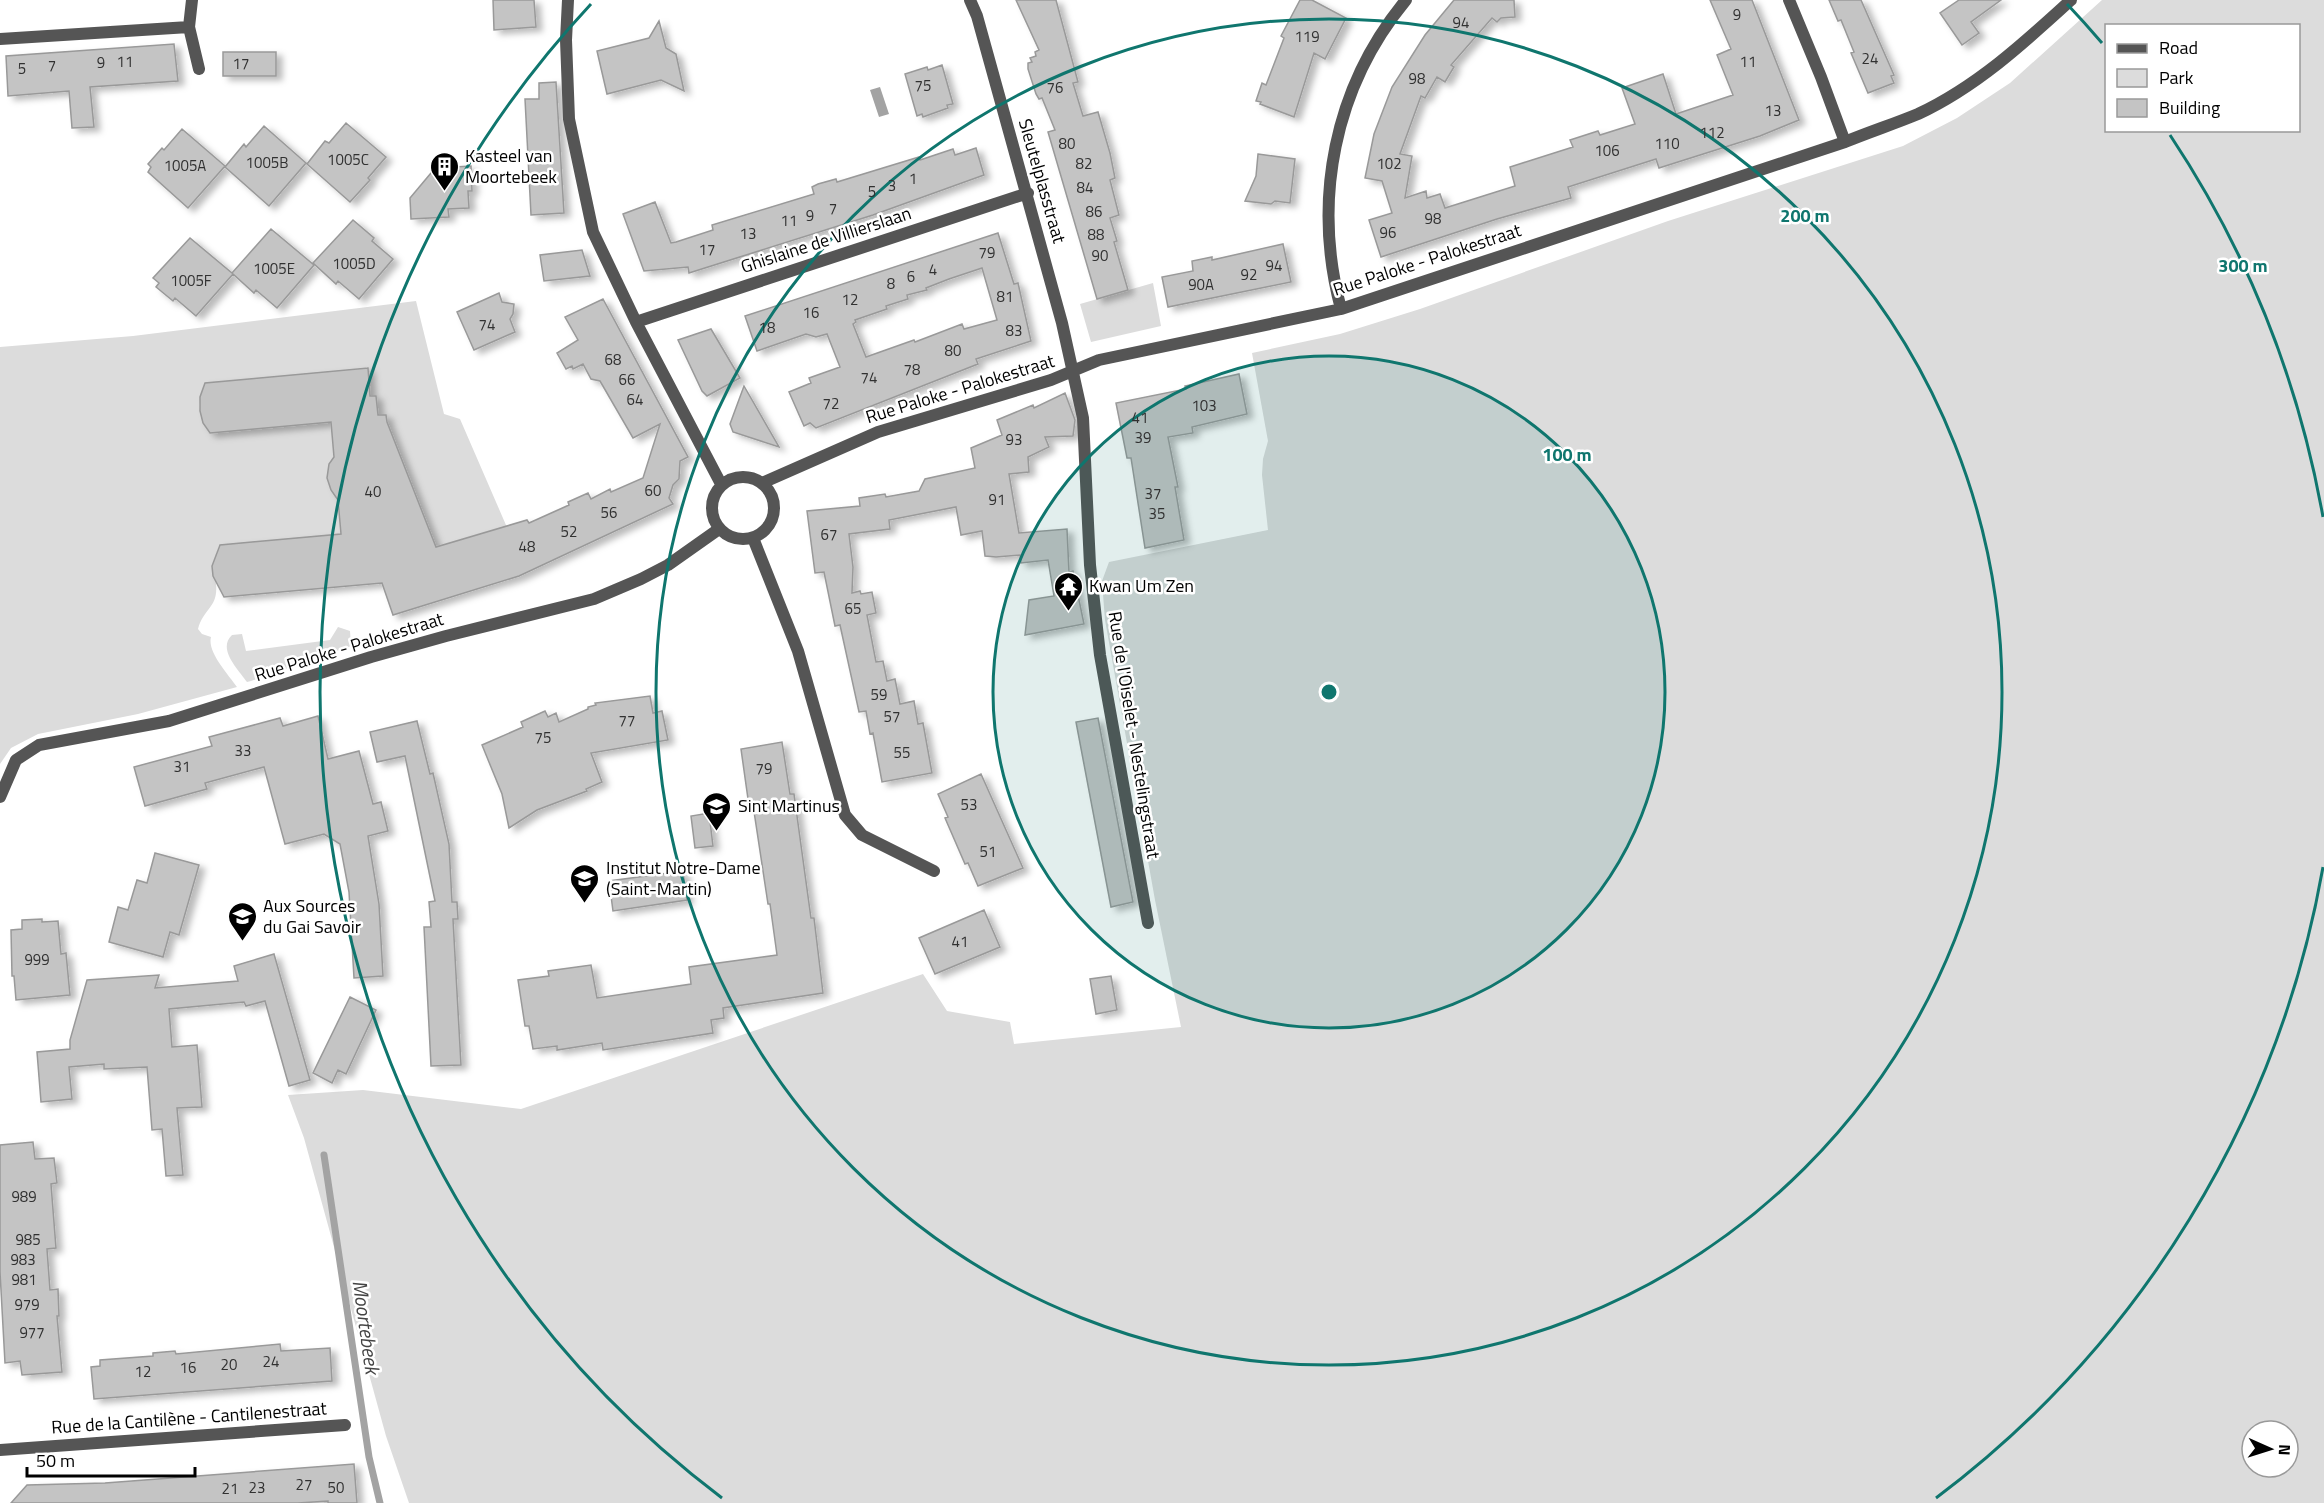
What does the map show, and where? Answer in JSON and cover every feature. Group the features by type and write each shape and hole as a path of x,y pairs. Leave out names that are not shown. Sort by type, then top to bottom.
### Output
{"street":[{"path":"192,0 189,27 199,69"},
{"path":"568,0 566,40 569,119 593,232 636,322 722,484"},
{"name":"Sleutelplasstraat","path":"970,0 1028,193 1074,373"},
{"path":"1341,309 1332,277 1327,230 1329,177 1337,135 1357,80 1387,23 1406,0"},
{"path":"1790,0 1845,142"},
{"name":"Rue Paloke - Palokestraat","path":"762,483 878,432 1074,373 1100,360 1341,309 1845,142 1918,114 1968,86 2021,46 2072,0"},
{"path":"0,39 189,27"},
{"name":"Ghislaine de Villierslaan","path":"636,322 1028,193"},
{"name":"Rue de l'Oiselet - Nestelingstraat","path":"1074,373 1083,418 1090,565 1100,655 1148,923"},
{"path":"742,476 762,483 770,492 774,513 770,524 763,532 753,538 741,539 729,536 719,529 711,511 712,501 722,484 731,478 742,476"},
{"name":"Rue Paloke - Palokestraat","path":"0,797 16,760 39,745 169,721 393,651 594,599 668,565 719,529"},
{"path":"753,538 798,651 845,815 862,835 934,871"},
{"name":"Rue de la Cantilène - Cantilenestraat","path":"0,1450 345,1425"}],"green space":[{"path":"2102,0 2324,0 2324,1503 409,1503 386,1436 304,1138 288,1095 363,1090 521,1109 923,974 947,1011 1010,1022 1014,1044 1181,1027 1155,900 1105,620 1102,581 1109,562 1268,530 1262,475 1268,441 1252,353 1340,334 1420,309 1668,221 1903,146 1957,118 2010,83"},
{"path":"1153,283 1161,326 1091,342 1080,304"},
{"path":"416,301 444,414 460,419 509,532 499,528 412,554 386,415 378,415 376,396 367,396 369,389 367,367 206,383 201,396 200,408 203,421 210,433 331,422 334,457 329,464 327,478 331,490 338,499 341,534 219,546 212,566 216,595 198,629 202,634 211,637 215,656 237,687 138,714 38,734 11,748 0,764 0,347 133,336"},
{"path":"338,627 350,631 351,646 247,682 228,653 228,641 232,635 242,634 246,651 330,640"}],"shaded area":[{"path":"880,87 889,114 879,117 870,90"}],"building":[{"path":"493,0 534,0 536,27 494,30"},
{"path":"1016,0 1056,0 1078,82 1073,83 1083,116 1098,112 1110,153 1115,178 1110,180 1119,215 1110,218 1117,241 1114,242 1128,290 1097,299 1048,132 1055,130 1042,98 1039,99 1036,94 1028,69 1028,63 1032,62 1030,58 1036,56 1035,52 1039,50"},
{"path":"1300,0 1312,0 1346,18 1325,59 1314,53 1294,117 1256,101 1262,83 1266,85 1284,38 1281,36"},
{"path":"1454,0 1514,0 1515,17 1501,18 1497,22 1492,18 1451,65 1454,67 1445,82 1437,77 1425,98 1421,96 1400,154 1412,156 1405,198 1426,191 1427,198 1440,194 1445,208 1515,186 1510,167 1573,147 1570,140 1598,131 1600,135 1635,124 1622,88 1663,74 1676,114 1733,95 1717,55 1731,49 1710,0 1752,0 1799,120 1760,136 1659,168 1656,159 1568,187 1571,198 1497,219 1381,257 1369,220 1392,213 1382,181 1365,178 1374,134 1392,87 1425,35"},
{"path":"1829,0 1861,0 1894,75 1891,76 1894,83 1868,93 1851,53 1854,52 1841,20 1838,21"},
{"path":"1959,0 2001,0 1971,22 1979,33 1962,45 1940,13"},
{"path":"659,21 666,48 676,54 684,91 661,80 607,94 597,51 649,38"},
{"path":"174,44 178,81 90,87 94,127 72,128 69,91 8,96 6,56"},
{"path":"223,52 276,52 276,76 223,76"},
{"path":"942,65 953,104 923,117 922,114 917,116 905,74"},
{"path":"556,82 564,213 531,215 525,99 539,99 539,83"},
{"path":"346,123 386,157 368,178 370,180 350,202 307,164 325,141 329,143"},
{"path":"264,126 306,163 269,206 225,167 244,144 246,147"},
{"path":"182,129 225,166 188,208 148,172 151,167 148,164"},
{"path":"976,148 984,175 873,215 689,273 688,267 644,271 623,214 655,202 671,243 713,230 712,225 814,194 812,187 818,184 836,179 837,182 953,149 955,155"},
{"path":"1258,154 1295,159 1290,203 1275,201 1271,204 1245,201 1256,176"},
{"name":"Kasteel van Moortebeek","path":"471,166 472,191 468,191 469,208 448,209 449,217 411,219 410,198 431,173 438,172 437,168"},
{"path":"353,220 393,259 359,299 338,281 336,284 313,263"},
{"path":"271,229 314,265 277,308 256,290 254,293 233,274 196,316 175,298 173,301 156,287 159,283 153,278 190,238 232,273"},
{"path":"998,233 1014,284 1018,283 1031,341 976,359 978,364 816,428 810,423 804,426 789,392 811,383 809,378 840,367 827,334 816,337 806,334 757,351 745,316","holes":["982,268 997,320 964,329 962,324 866,357 853,324 855,320 908,299 907,295 927,290 926,288"]},
{"path":"1283,244 1291,282 1168,307 1162,277 1193,271 1192,261 1212,257 1212,260"},
{"path":"582,250 590,276 544,281 540,255"},
{"path":"499,293 502,302 514,304 510,319 515,332 474,350 457,312"},
{"path":"603,299 688,457 680,461 679,479 673,485 669,498 673,504 519,576 393,615 382,583 224,597 213,576 212,566 220,545 341,534 338,500 327,478 329,464 334,457 331,422 210,433 203,423 200,411 200,397 205,383 368,368 370,396 376,396 378,415 386,415 436,547 527,520 529,523 569,505 568,502 588,493 591,499 610,489 611,492 643,478 660,424 633,438 600,381 591,379 583,364 573,369 572,366 566,369 557,353 578,340 565,317"},
{"path":"711,329 740,378 707,396 702,391 678,340"},
{"path":"1239,374 1247,414 1192,427 1193,433 1168,437 1178,487 1175,487 1184,540 1145,548 1131,458 1127,458 1116,403 1186,389 1185,386"},
{"path":"744,386 779,447 733,432 730,424"},
{"path":"1065,393 1075,420 1073,436 1045,437 1049,447 1028,457 1029,472 1009,474 1019,533 1067,529 1069,572 1073,571 1084,624 1025,635 1029,600 1054,596 1048,560 1021,563 1020,555 985,556 982,531 961,535 956,507 889,520 890,529 849,534 853,567 852,593 872,592 876,613 867,615 876,662 883,661 887,681 895,679 900,704 914,701 918,724 923,723 932,773 882,782 873,733 870,734 866,711 859,712 840,625 835,626 824,572 815,573 807,511 860,506 859,498 885,494 886,497 919,491 925,479 975,468 971,448 1002,435 997,420 1033,405 1034,408"},
{"path":"650,696 653,713 662,711 668,740 591,753 602,782 586,789 587,791 537,810 509,828 502,794 482,745 523,727 521,722 545,711 548,717 556,713 559,722 596,705 595,703"},
{"path":"318,716 328,759 359,751 373,804 381,802 388,831 368,836 379,904 383,976 354,978 349,892 340,844 324,834 285,844 264,767 205,783 207,789 145,806 134,767 212,746 209,737 280,718 283,726"},
{"path":"1098,718 1133,902 1111,907 1076,722"},
{"path":"417,721 430,774 433,773 449,844 452,902 457,902 458,919 453,919 461,1065 431,1066 424,927 431,927 429,902 435,901 405,756 377,762 370,732"},
{"path":"782,742 790,794 794,794 811,918 814,918 823,993 723,1008 724,1018 711,1020 713,1033 603,1050 602,1043 557,1050 557,1046 533,1049 529,1026 525,1026 518,980 549,976 548,971 591,965 597,998 691,984 689,967 777,955 753,805 749,806 741,749"},
{"path":"981,774 1023,868 978,886 968,863 965,864 945,818 948,817 938,794"},
{"path":"709,813 713,846 695,848 691,816"},
{"path":"155,853 199,865 179,935 170,932 163,957 109,942 118,907 128,910 137,880 147,883"},
{"path":"683,871 687,900 613,911 609,881"},
{"path":"984,910 1000,947 935,974 919,938"},
{"path":"42,919 42,922 58,921 61,954 66,953 70,995 16,1000 14,976 12,976 11,930 22,929 22,920"},
{"path":"274,954 310,1080 289,1086 265,1001 246,1006 244,1002 169,1009 172,1047 197,1045 202,1107 177,1108 183,1175 166,1176 162,1129 152,1130 147,1067 104,1069 104,1064 69,1067 72,1099 41,1102 37,1052 70,1049 70,1040 87,980 159,975 155,988 238,981 234,966"},
{"path":"1111,976 1117,1010 1096,1014 1090,979"},
{"path":"350,997 376,1010 346,1074 338,1070 332,1083 313,1073"},
{"path":"33,1142 35,1159 54,1158 57,1183 51,1184 56,1248 47,1249 50,1290 58,1289 59,1316 57,1316 62,1372 22,1375 20,1361 5,1363 0,1272 0,1145"},
{"path":"280,1344 281,1351 330,1348 332,1381 94,1399 91,1367 100,1366 100,1360 153,1356 153,1353 175,1351 176,1354"},
{"path":"354,1464 357,1503 328,1503 328,1501 298,1503 11,1503 27,1485 105,1483"}],"waterway":[{"name":"Moortebeek","path":"324,1155 369,1457 380,1503"}],"place":[{"name":"Kasteel van Moortebeek","path":"444,192"},
{"name":"Kwan Um Zen","path":"1068,612"},
{"name":"Sint Martinus","path":"717,832"},
{"name":"Institut Notre-Dame (Saint-Martin)","path":"585,904"},
{"name":"Aux Sources du Gai Savoir","path":"242,942"}]}
